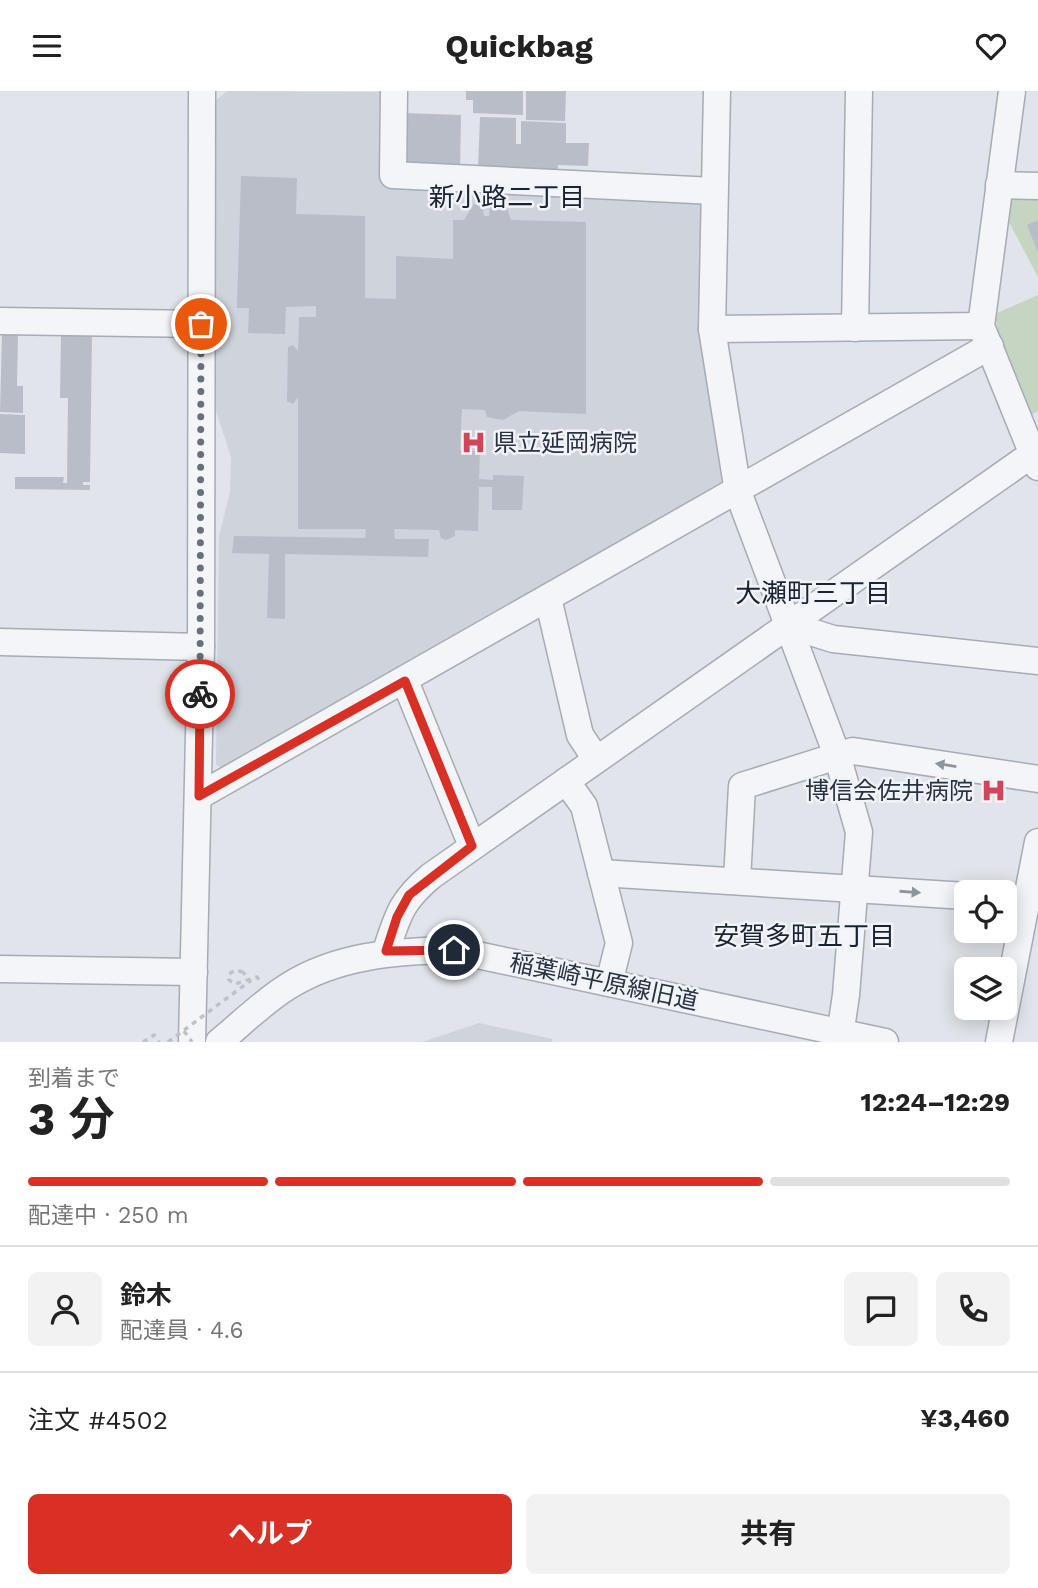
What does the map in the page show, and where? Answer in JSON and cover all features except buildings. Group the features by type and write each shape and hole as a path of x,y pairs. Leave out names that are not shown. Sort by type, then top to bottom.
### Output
{"street":[{"path":"189,1038 194,972 199,796 202,91"},
{"path":"394,91 393,175 714,191"},
{"path":"717,91 712,329 738,492 789,625 845,753 859,832 839,1037"},
{"path":"855,328 859,91"},
{"path":"386,951 397,917 409,895 472,846 1036,457 985,336 999,185 1012,91"},
{"path":"999,185 1038,186"},
{"path":"0,321 201,324"},
{"path":"712,329 855,328 985,336"},
{"path":"199,796 738,492 985,336"},
{"path":"548,599 580,735 596,759"},
{"path":"789,625 833,639 1038,661"},
{"path":"0,642 201,647"},
{"path":"405,681 472,846"},
{"path":"737,881 742,786 845,753 1038,779"},
{"path":"566,781 584,806 619,943 609,983"},
{"path":"999,1042 1023,900 1038,842"},
{"path":"601,873 954,895"},
{"name":"稲葉崎平原線旧道","path":"219,1042 287,986 339,964 386,951 454,950 839,1037 885,1042"},
{"path":"0,969 194,972"}],"path":[{"path":"167,1042 189,1038 250,981 243,972 235,970 229,974 229,980 235,983 257,977"},
{"path":"143,1042 154,1035 159,1042"}],"shaded area":[{"name":"県立延岡病院","path":"227,91 387,92 386,182 705,199 727,488 233,773 216,765 219,536 230,492 231,457 215,408 211,352 214,102"},
{"path":"479,1023 552,1039 552,1042 422,1042"}],"green space":[{"path":"1038,197 1038,277 1009,222 1011,200"},
{"path":"1038,295 1038,411 1031,415 1000,343 995,314"}],"way so far":[{"path":"200,694 201,324"}],"place":[{"name":"県立延岡病院","path":"473,443"},
{"name":"博信会佐井病院","path":"993,791"}],"district":[{"name":"新小路二丁目","path":"507,197"},
{"name":"大瀬町三丁目","path":"813,593"},
{"name":"安賀多町五丁目","path":"804,936"}],"route":[{"path":"200,694 199,796 405,681 472,846 409,895 397,917 386,951 454,950"}]}
